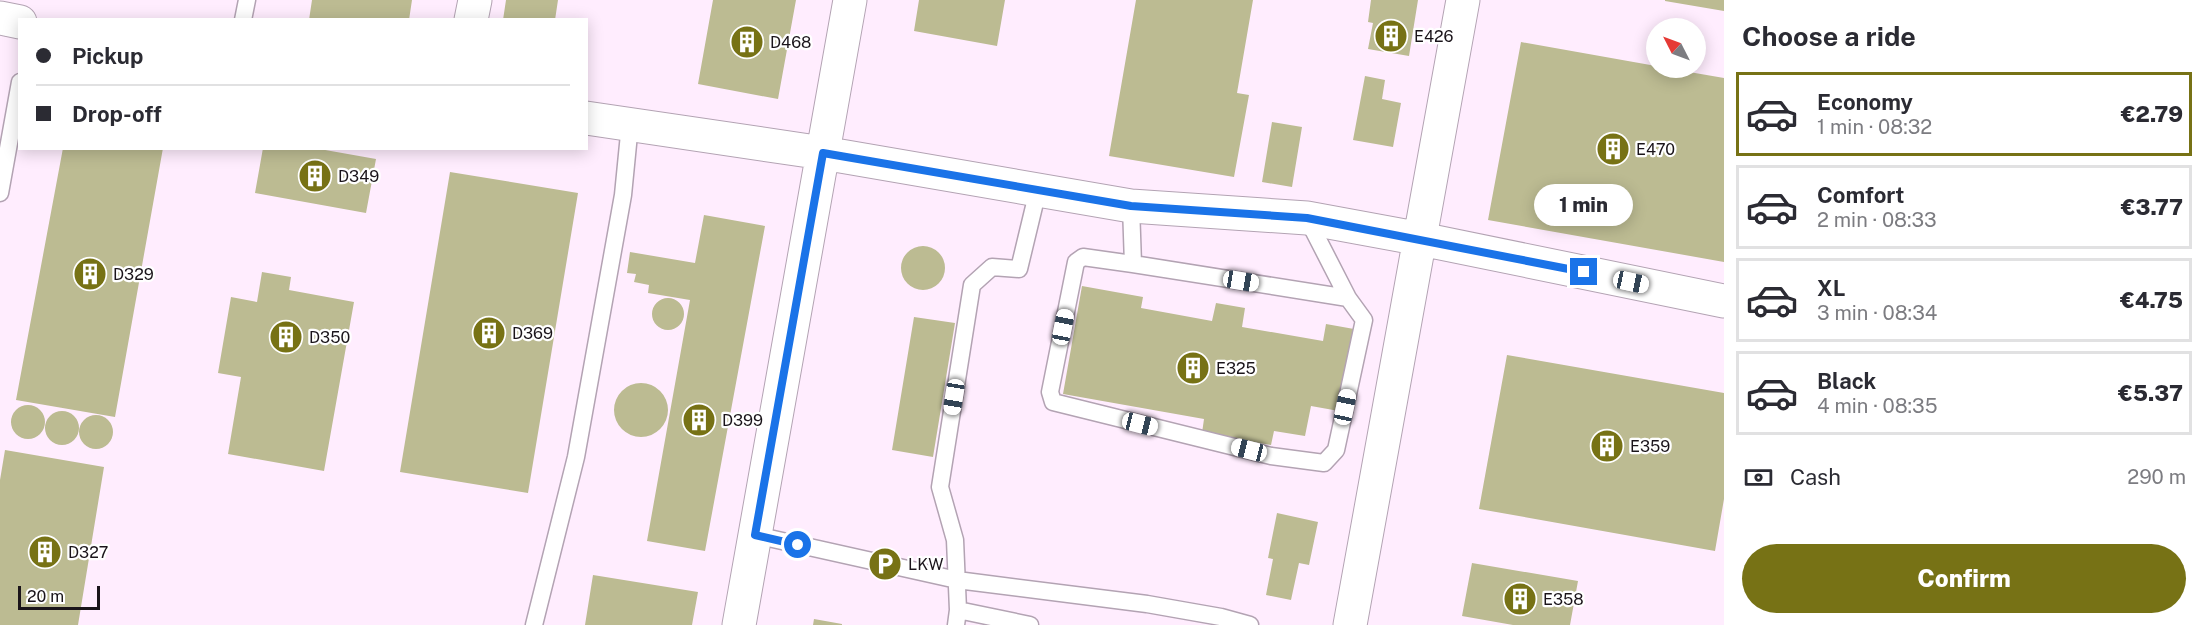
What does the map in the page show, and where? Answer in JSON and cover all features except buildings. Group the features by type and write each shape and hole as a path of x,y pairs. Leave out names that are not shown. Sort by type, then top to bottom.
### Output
{"street":[{"path":"471,18 475,0"},
{"path":"739,625 850,0"},
{"path":"1350,625 1463,0"},
{"path":"0,18 18,22"},
{"path":"588,118 823,153 1131,206 1307,218 1724,301"}],"lane":[{"path":"243,18 247,0"},
{"path":"0,193 18,93"},
{"path":"534,625 576,457 623,195 630,124"},
{"path":"1030,625 957,617 955,540 940,487 972,285 992,267 1019,269 1038,190"},
{"path":"1131,206 1133,264"},
{"path":"1307,218 1348,298 1364,320 1336,450 1324,463 1270,456 1053,402 1050,392 1076,262 1083,257 1348,298"},
{"path":"755,535 957,580 1147,604 1221,617 1250,625"}],"place":[{"name":"E426","path":"1391,36"},
{"name":"D468","path":"747,42"},
{"name":"E470","path":"1613,149"},
{"name":"D349","path":"315,176"},
{"name":"D329","path":"90,274"},
{"name":"D369","path":"489,333"},
{"name":"D350","path":"286,337"},
{"name":"E325","path":"1193,368"},
{"name":"D399","path":"699,420"},
{"name":"E359","path":"1607,446"},
{"name":"D327","path":"45,552"},
{"name":"LKW","path":"885,564"},
{"name":"E358","path":"1520,599"}],"route":[{"path":"798,545 755,535 823,153 1131,206 1307,218 1584,272"}]}
